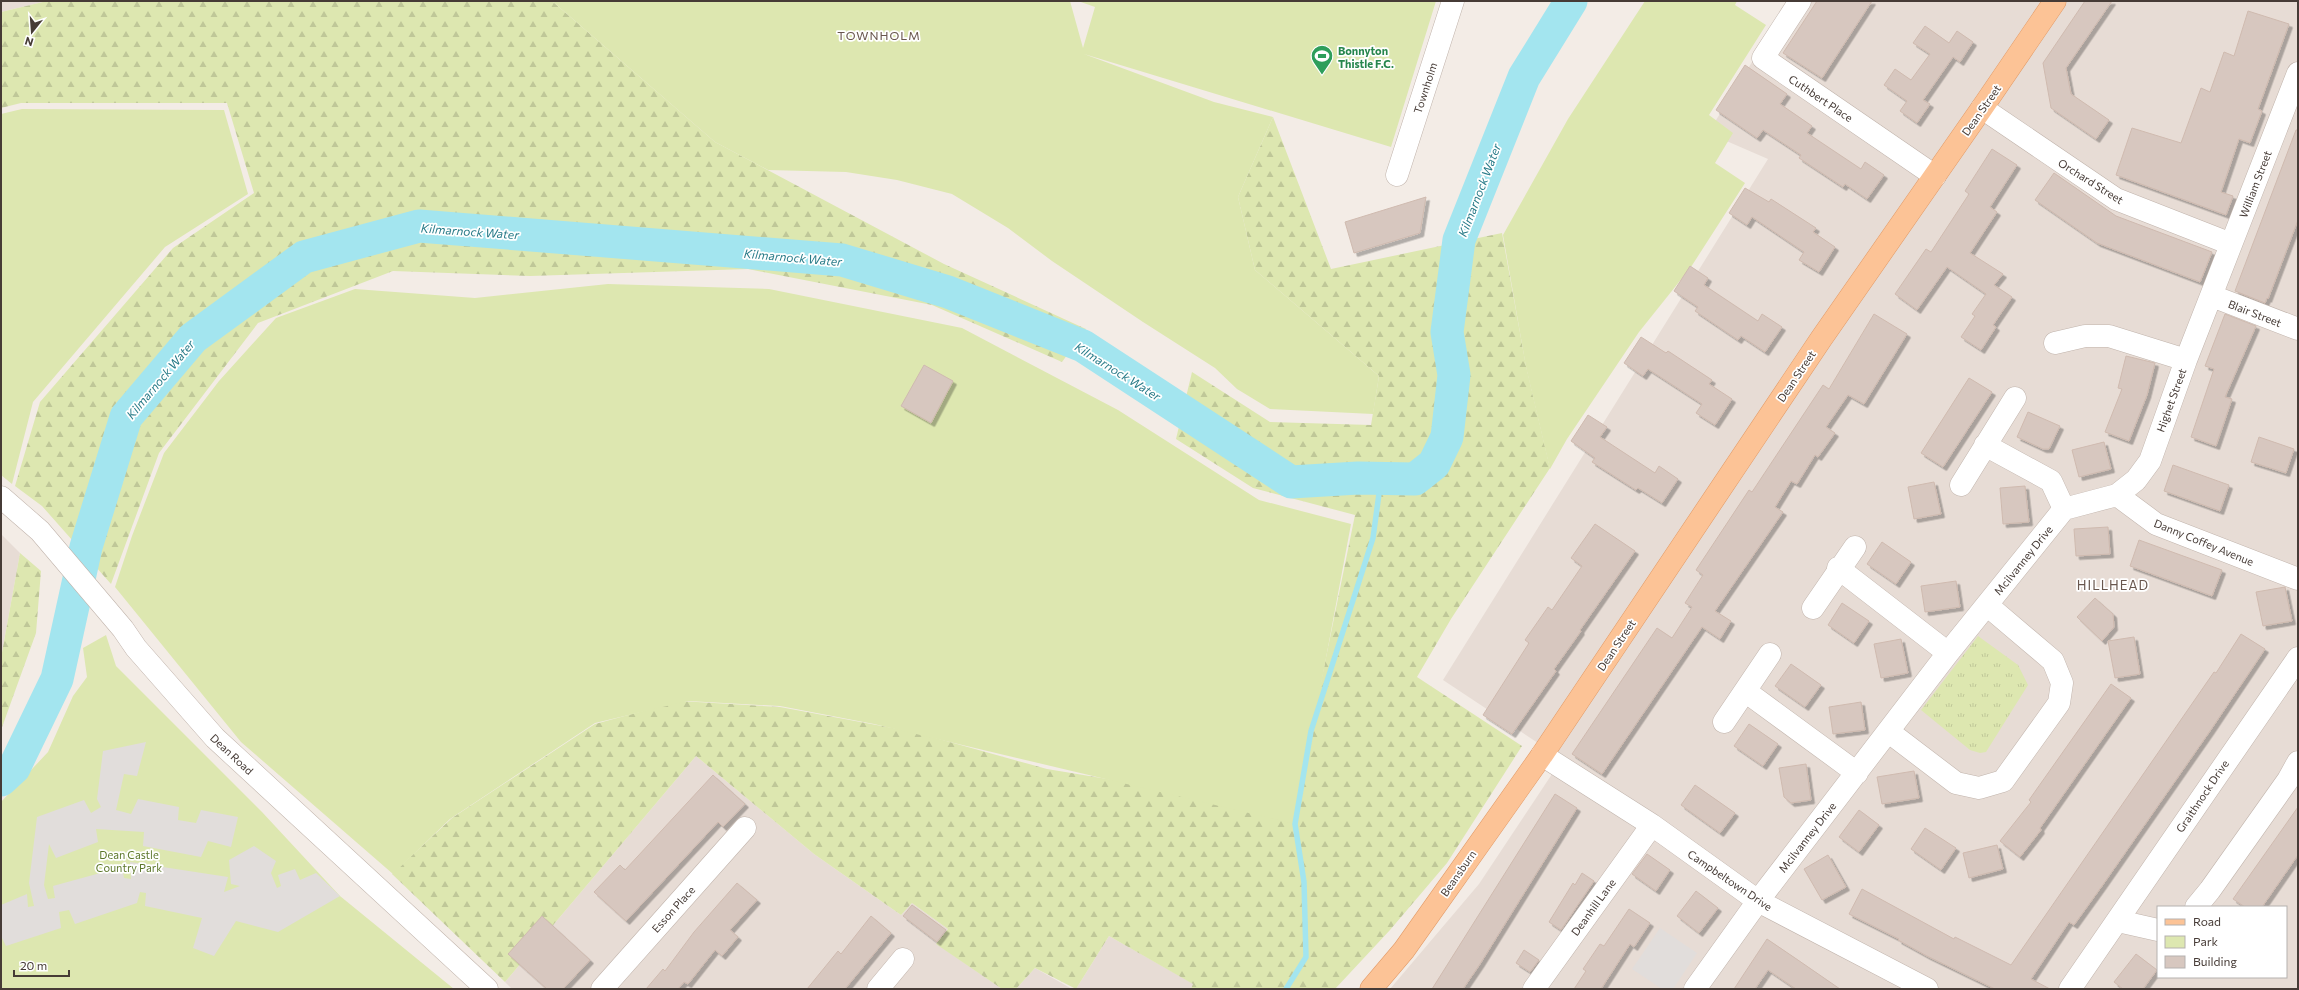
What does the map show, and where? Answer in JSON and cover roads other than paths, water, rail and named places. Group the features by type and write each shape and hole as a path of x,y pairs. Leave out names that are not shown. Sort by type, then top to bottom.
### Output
{"main road":[{"name":"Dean Street","path":"1542,755 1817,345 1982,108 2054,1"},
{"name":"Beansburn","path":"1371,989 1404,950 1542,755"}],"street":[{"name":"Townholm","path":"1397,176 1453,1"},
{"name":"Cuthbert Place","path":"1800,1 1763,58 1935,176"},
{"name":"William Street","path":"2212,296 2298,73"},
{"name":"Orchard Street","path":"1982,108 2116,198 2232,244"},
{"name":"Blair Street","path":"2212,296 2298,329"},
{"name":"Highet Street","path":"2116,495 2136,480 2150,461 2186,360 2212,296"},
{"path":"2055,343 2085,336 2109,336 2186,360"},
{"path":"1961,485 2015,398"},
{"path":"1985,445 2052,481 2064,509 2116,495"},
{"name":"Danny Coffey Avenue","path":"2116,495 2156,524 2298,579"},
{"name":"Dean Road","path":"1,497 40,531 110,614 136,648 214,738 487,989"},
{"name":"Mcilvanney Drive","path":"1695,989 1758,901 1889,732 1948,653 2064,509"},
{"path":"1813,608 1838,568 1855,547"},
{"path":"1838,568 1948,653"},
{"path":"1889,732 1956,783 1979,788 2003,781 2059,703 2062,683 2054,661 1987,604"},
{"path":"1724,722 1770,654"},
{"name":"Graithnock Drive","path":"2070,989 2118,921 2225,762 2295,670"},
{"path":"1745,691 1857,772"},
{"name":"Campbeltown Drive","path":"1542,755 1652,825 1758,901 1927,989"},
{"path":"2197,906 2210,890 2288,780 2298,762"},
{"name":"Deanhill Lane","path":"1534,989 1652,825"},
{"name":"Esson Place","path":"602,989 745,828"},
{"path":"2118,921 2157,930"},
{"path":"878,989 903,959"}],"waterway":[{"name":"Kilmarnock Water","path":"1,780 14,768 57,679 86,547 126,417 193,338 304,257 419,226 842,260 948,292 1083,346 1291,482 1358,478 1415,479 1434,464 1447,437 1454,375 1447,332 1459,240 1524,77 1571,1"},
{"path":"1286,989 1306,957 1304,882 1295,824 1311,731 1373,538 1381,479"}],"place":[{"name":"Bonnyton Thistle F.C.","path":"1322,76"}],"district":[{"name":"TOWNHOLM","path":"879,35"},
{"name":"HILLHEAD","path":"2113,585"}],"park label":[{"name":"Dean Castle Country Park","path":"129,860"}]}
